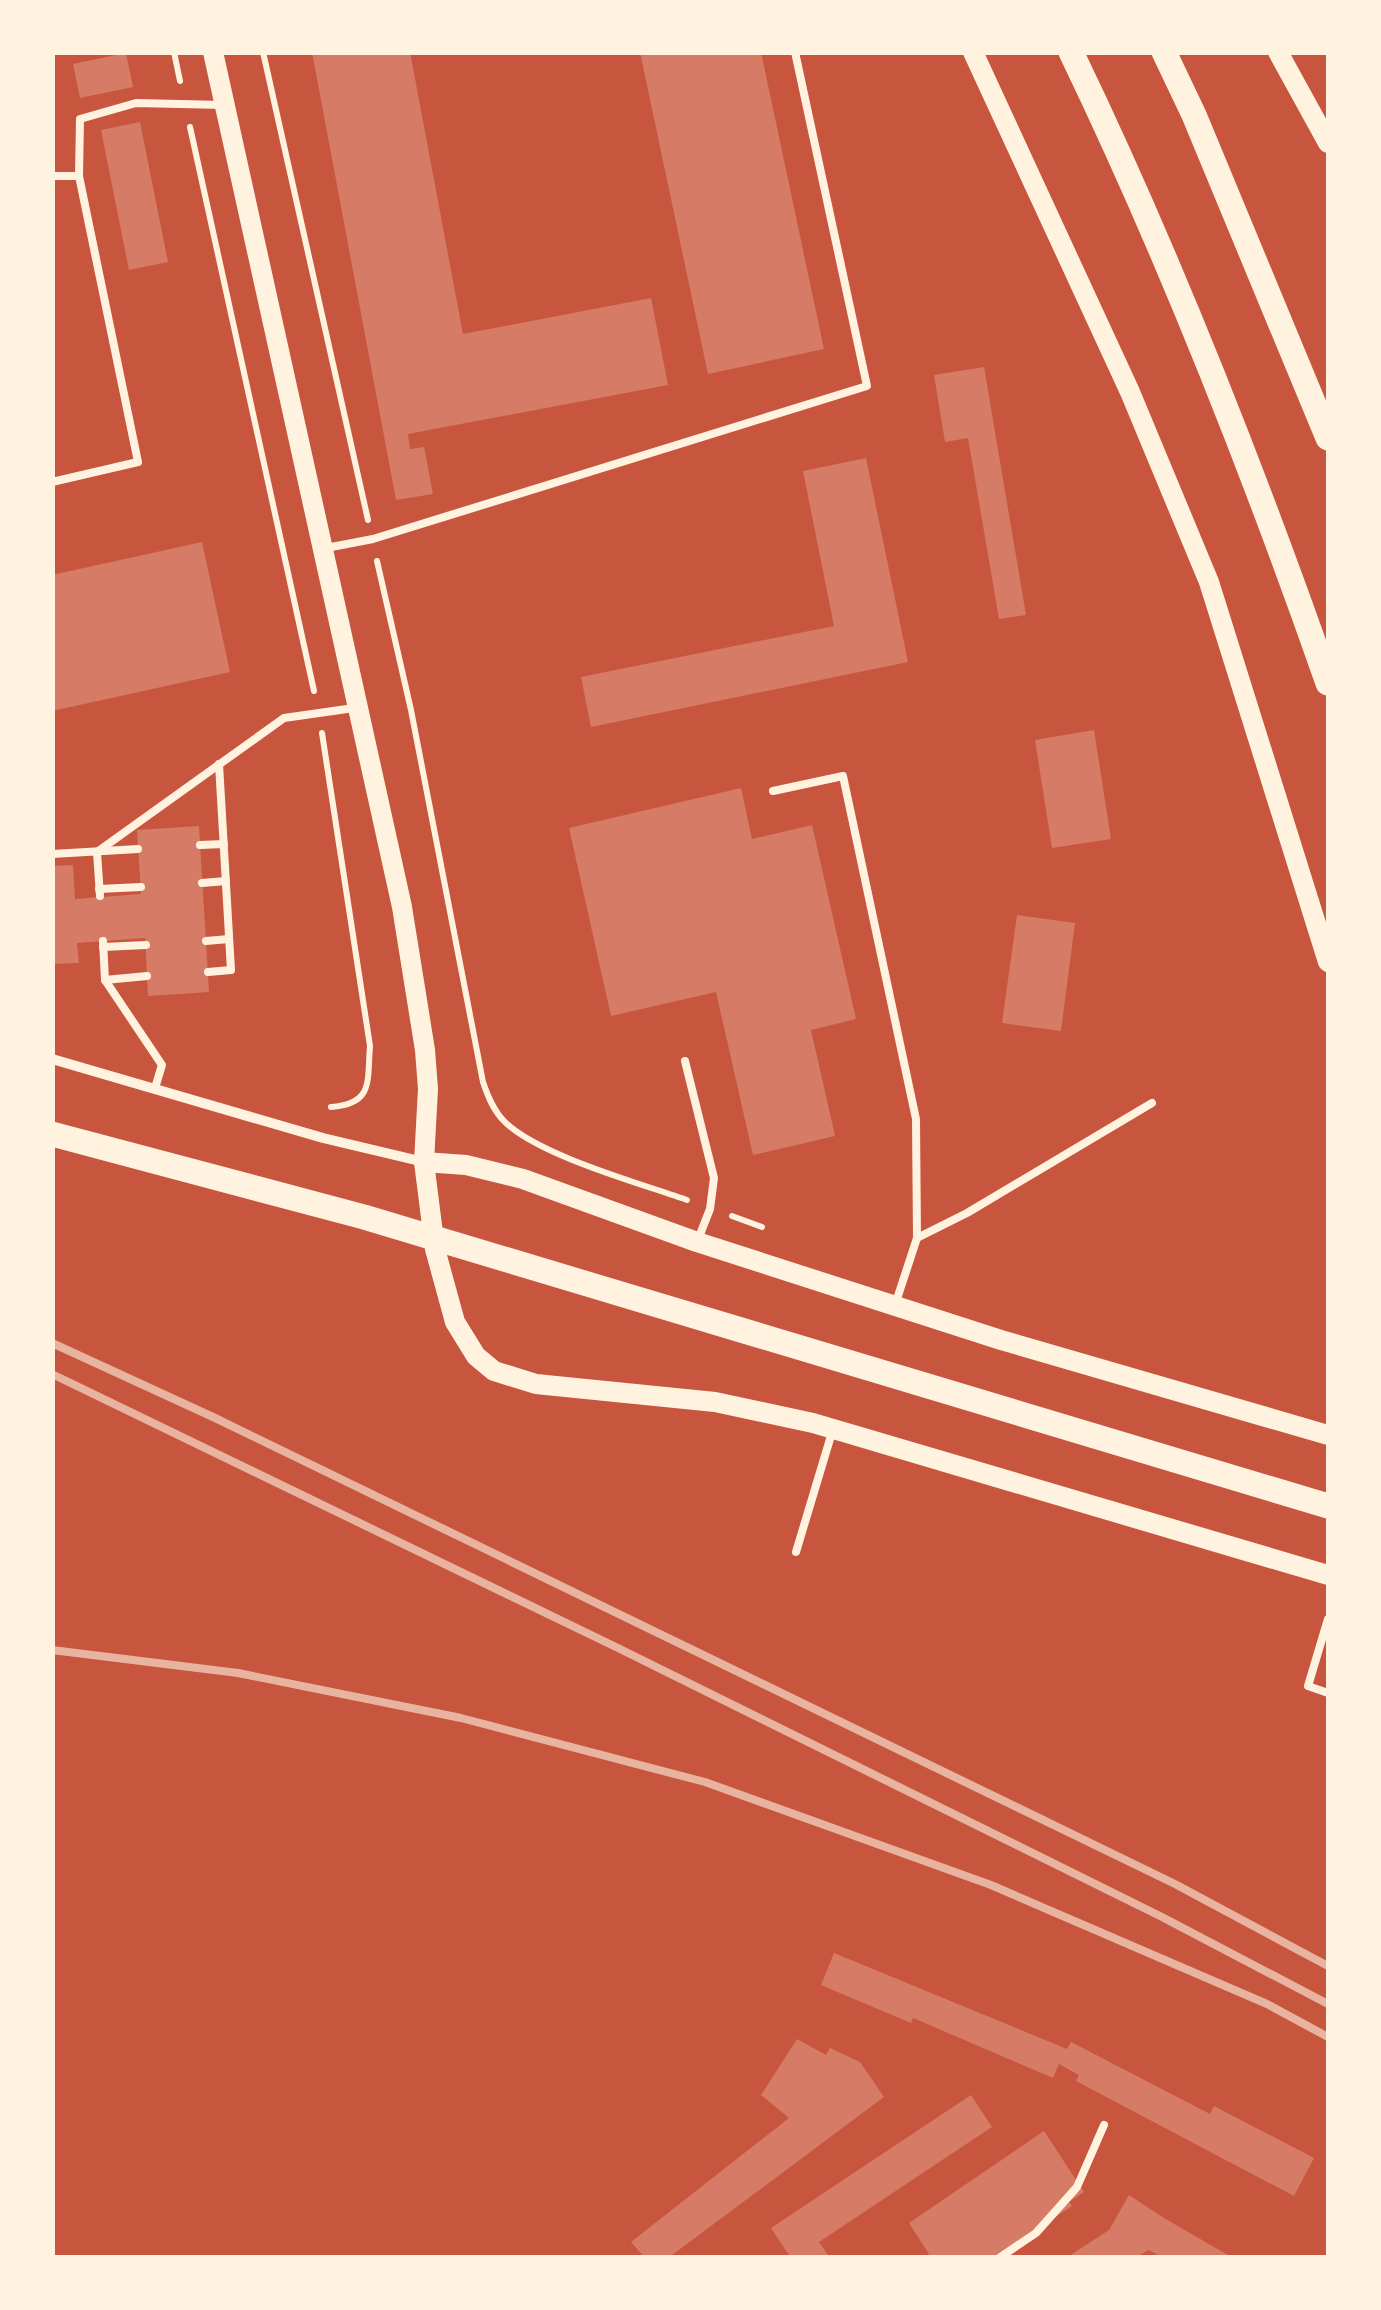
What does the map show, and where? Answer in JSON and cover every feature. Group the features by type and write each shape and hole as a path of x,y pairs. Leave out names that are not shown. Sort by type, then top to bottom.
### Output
{"main road":[{"path":"213,52 402,907 425,1050 428,1089 424,1162 435,1249 446,1298 464,1342 494,1371 536,1384 715,1402 833,1429 1328,1575"},
{"path":"973,52 1130,392 1210,582 1328,962"},
{"path":"1071,52 1116,144 1262,496 1328,683"},
{"path":"1164,52 1328,438"},
{"path":"1278,52 1328,142"},
{"path":"52,1134 364,1218 1328,1506"},
{"path":"424,1162 466,1165 523,1179 698,1242 1001,1340 1328,1435"},
{"path":"1280,1420 1328,1424"}],"street":[{"path":"52,1060 323,1138 424,1162"}],"lane":[{"path":"322,549 372,539 868,386 795,52"},
{"path":"52,482 138,462 78,176 80,119 136,103 224,105"},
{"path":"52,176 78,176"},
{"path":"97,852 284,718 358,707"},
{"path":"208,972 231,970 219,764"},
{"path":"773,790 843,776 916,1119 917,1238 895,1306"},
{"path":"200,845 224,844"},
{"path":"52,854 138,849"},
{"path":"97,852 100,893 141,887"},
{"path":"202,883 226,882"},
{"path":"206,941 229,939"},
{"path":"146,945 103,944 105,980 162,1065 156,1088"},
{"path":"105,980 147,976"},
{"path":"685,1061 714,1178 710,1208 698,1242"},
{"path":"917,1238 967,1213 1152,1103"},
{"path":"796,1552 833,1429"},
{"path":"1328,1619 1308,1686 1328,1693"},
{"path":"999,2258 1036,2232 1077,2187 1104,2125"}],"path":[{"path":"174,52 319,712 370,1046 366,1091 355,1103 331,1106"},
{"path":"263,52 411,710 490,1103 504,1122 534,1144 763,1228"}],"building":[{"path":"312,52 410,52 463,334 651,298 668,385 408,434 410,449 424,447 433,494 396,500"},
{"path":"640,52 761,52 824,349 708,374"},
{"path":"126,53 133,87 80,98 73,64"},
{"path":"140,122 168,262 129,270 101,130"},
{"path":"984,367 1026,615 999,619 968,438 945,442 934,375"},
{"path":"866,458 908,662 591,727 581,677 834,626 803,471"},
{"path":"202,542 230,672 52,711 52,575"},
{"path":"1094,730 1111,839 1052,848 1035,740"},
{"path":"741,788 752,839 812,825 856,1019 811,1030 835,1136 753,1155 716,992 611,1016 569,828"},
{"path":"199,826 209,992 148,996 145,938 77,943 79,963 52,964 52,866 73,865 75,899 141,894 137,830"},
{"path":"1017,915 1075,923 1061,1031 1002,1023"},
{"path":"834,1953 1067,2049 1071,2042 1210,2114 1214,2106 1314,2158 1294,2196 1076,2081 1079,2075 1059,2064 1053,2078 913,2018 911,2023 821,1985"},
{"path":"797,2039 826,2055 830,2048 860,2062 884,2097 668,2258 645,2258 631,2242 789,2118 761,2095"},
{"path":"971,2095 992,2127 819,2242 830,2258 791,2258 771,2228"},
{"path":"1044,2131 1084,2192 1069,2202 1072,2206 994,2258 924,2258 929,2254 909,2223"},
{"path":"1129,2195 1233,2258 1163,2258 1149,2250 1134,2258 1066,2258 1109,2230"}],"railway":[{"path":"52,1343 213,1417 1175,1884 1328,1966"},
{"path":"52,1374 618,1648 1162,1917 1328,2004"},
{"path":"52,1650 238,1673 461,1718 705,1782 991,1885 1267,2004 1328,2037"}]}
